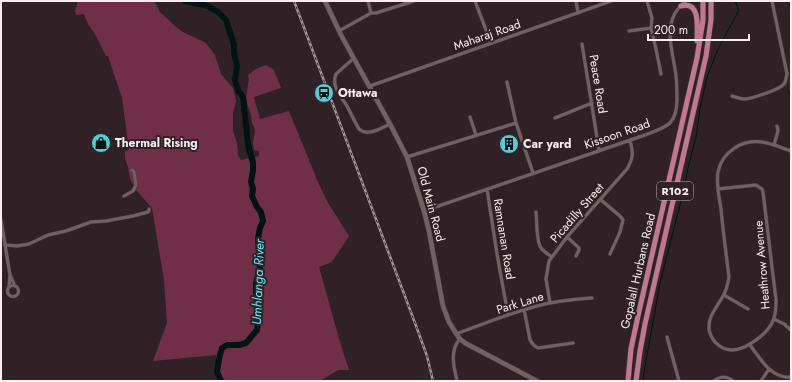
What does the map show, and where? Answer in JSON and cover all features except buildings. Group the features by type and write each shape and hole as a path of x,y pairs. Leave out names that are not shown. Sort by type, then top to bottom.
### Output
{"main road":[{"name":"Gopalall Hurbans Road","path":"628,381 631,349 638,316 697,58 703,20 703,1"},
{"name":"Gopalall Hurbans Road","path":"636,381 645,324 706,56 712,1"},
{"path":"681,6 688,4 695,10 697,22 697,58"}],"street":[{"name":"Old Main Road","path":"325,1 336,25 341,30 354,58 407,157 431,238 444,306 449,322 456,334 465,343 537,381"},
{"path":"368,1 371,14"},
{"path":"341,30 371,14 414,1"},
{"path":"475,1 490,43"},
{"path":"576,1 578,13"},
{"name":"Maharaj Road","path":"370,86 610,1"},
{"path":"647,1 652,18 651,28 661,74"},
{"name":"Kissoon Road","path":"424,211 630,140 662,128 669,123 676,112 677,82 670,41 670,30 672,20 677,10 686,1"},
{"path":"732,96 744,99 751,98 776,90 784,84 787,74 772,1"},
{"path":"629,31 651,28"},
{"name":"Peace Road","path":"582,44 600,150"},
{"path":"354,58 335,76 335,84 339,94 362,132 370,133 390,124"},
{"path":"507,82 516,123 533,173"},
{"path":"555,118 592,103"},
{"path":"470,117 476,135"},
{"path":"407,157 516,123"},
{"path":"774,145 778,131 777,126"},
{"name":"Picadilly Street","path":"550,303 546,279 549,261 567,237 627,169 631,163 632,157 630,140"},
{"name":"Heathrow Avenue","path":"718,189 756,186 762,189 776,300 774,319 767,330 750,345 736,350 724,348 719,345 711,335 709,328 709,322 712,315 724,295 729,276 718,189 718,172 726,154 740,144 754,141 763,142 791,151"},
{"path":"124,196 133,191 136,185 134,172 132,170"},
{"name":"Ramnanan Road","path":"487,189 508,315"},
{"path":"600,200 623,220 620,232 610,254"},
{"path":"5,245 18,246 29,244 48,235 66,231 91,222 133,216 148,212 149,209"},
{"path":"536,212 539,244 542,249 552,257"},
{"path":"1,220 10,275 8,292 13,296 18,292 18,288 15,286 10,275"},
{"path":"567,237 579,248 576,256"},
{"path":"9,287 12,285 15,286"},
{"path":"724,295 748,309"},
{"name":"Park Lane","path":"456,334 524,309 550,303 592,298"},
{"path":"524,309 530,340 535,346 538,348 573,343"},
{"path":"774,319 784,324 791,330"},
{"path":"667,337 679,381"},
{"path":"457,381 454,352 460,338"},
{"path":"750,345 769,369 779,376 788,378 791,377"},
{"path":"761,381 769,369"},
{"path":"714,381 723,377 729,378 733,381"}],"shaded area":[{"path":"78,1 154,1 160,12 176,27 206,43 215,55 221,74 233,88 236,101 233,113 233,131 237,143 238,155 241,160 259,156 259,151 254,150 253,143 255,130 246,97 249,79 248,75 256,69 266,65 274,70 281,88 254,97 260,119 289,111 328,203 349,236 332,262 319,267 349,370 338,370 320,381 220,381 218,378 216,365 216,355 153,361 167,323 164,280 152,208 136,190 130,179 125,158 125,151 129,150 122,98 108,56 106,56 84,14 76,15 75,11"}],"waterway":[{"name":"Umhlanga River","path":"185,1 208,6 218,12 226,20 234,45 237,66 235,80 238,90 243,97 248,144 253,162 251,182 253,189 252,196 261,212 263,221 258,238 260,269 256,283 256,293 259,299 257,330 246,343 239,345 227,345 222,348 217,372 221,381"},
{"path":"643,381 660,283 696,137 707,77 718,49 739,10 735,1"},
{"path":"788,90 791,98"}],"railway":[{"path":"294,1 415,323 427,356 433,381"}],"place":[{"name":"Ottawa","path":"324,93"},
{"name":"Thermal Rising","path":"101,143"},
{"name":"Car yard","path":"509,144"}]}
